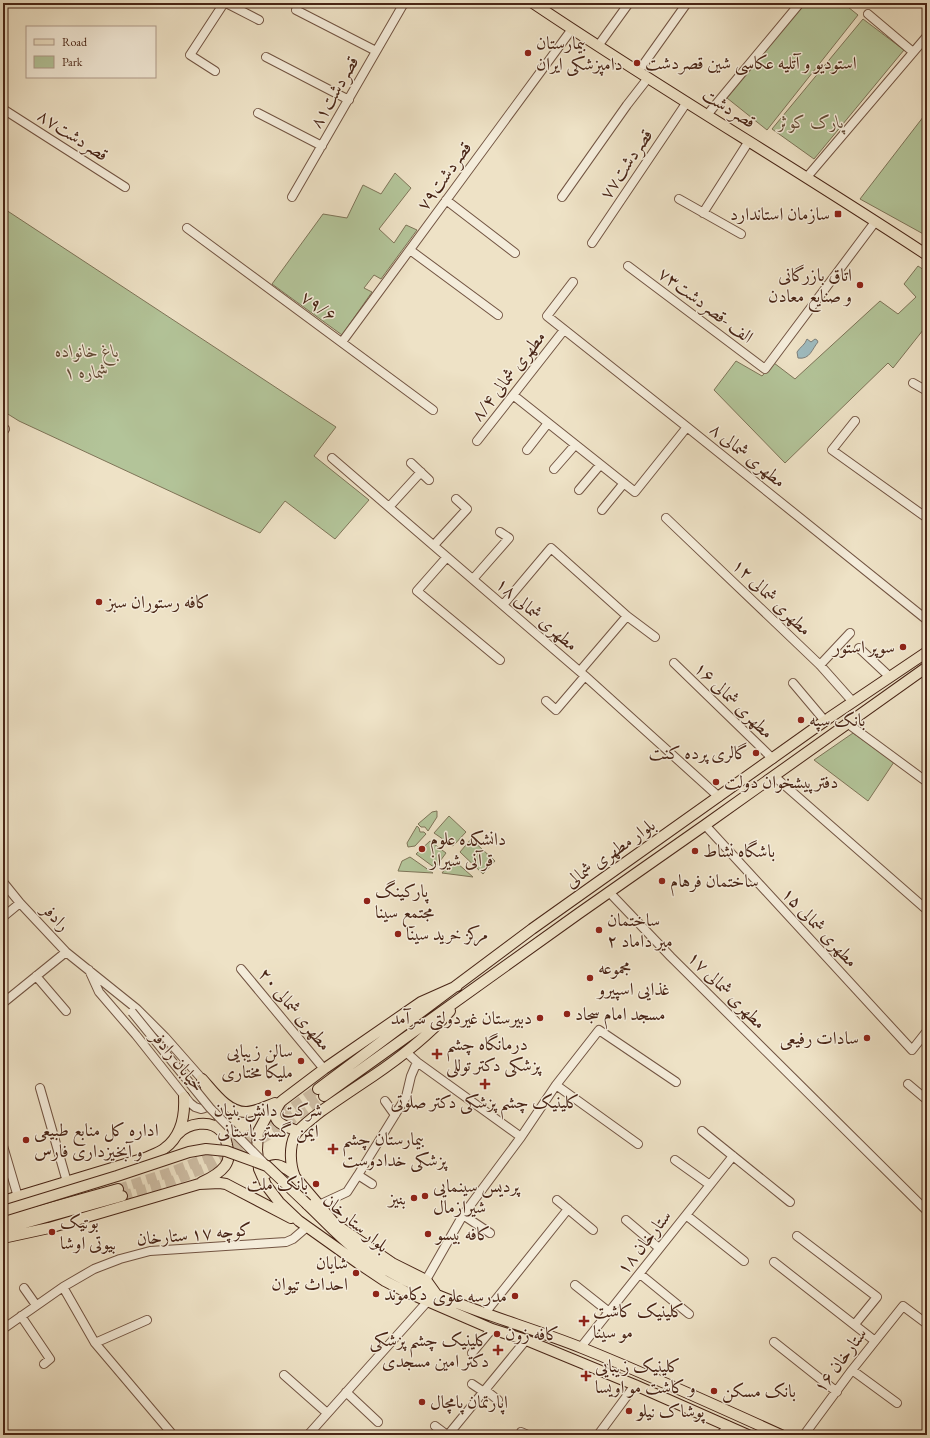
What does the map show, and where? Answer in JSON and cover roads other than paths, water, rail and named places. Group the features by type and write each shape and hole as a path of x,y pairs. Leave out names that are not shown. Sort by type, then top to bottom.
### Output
{"main road":[{"name":"قصردشت","path":"533,3 638,72 807,177 927,255"},
{"name":"بلوار مطهرى شمالى","path":"927,652 825,721 532,928 321,1093 464,997 609,892 705,826 927,667"},
{"path":"303,1224 279,1202 266,1184 259,1169 257,1157 258,1132 269,1112 324,1069 421,1002 457,986"},
{"path":"436,1294 426,1280 392,1263 335,1224 303,1187 294,1174 292,1168 292,1150 293,1142 298,1131 325,1109 428,1035 464,997"},
{"path":"202,1079 226,1104 240,1111 252,1111 283,1100"},
{"path":"3,1238 49,1228 199,1184 216,1175 228,1160 230,1154 216,1108 202,1079"},
{"path":"170,1143 181,1127 185,1111 184,1097"},
{"path":"283,1100 276,1112 276,1119 282,1126 298,1131"},
{"path":"3,1201 144,1158 164,1149 180,1131 195,1124 209,1124 217,1127 225,1137"},
{"path":"3,1211 197,1150 226,1152 267,1166"},
{"path":"269,1188 266,1173 271,1167 278,1165 283,1166 294,1174"},
{"name":"بلوار ستارخان","path":"267,1166 354,1249 400,1277 436,1294 581,1348 782,1435"},
{"path":"199,1184 226,1184 303,1224"},
{"path":"3,1221 120,1192 3,1230"},
{"name":"بلوار ستارخان","path":"303,1224 385,1281 427,1302 492,1329 526,1340 635,1385 748,1435"}],"street":[{"path":"214,71 190,55 225,3 259,20"},
{"name":"قصردشت۸۱","path":"292,197 404,3"},
{"path":"598,46 629,3"},
{"path":"638,72 687,3"},
{"path":"707,115 800,3"},
{"path":"296,10 376,51"},
{"path":"868,14 913,52"},
{"name":"قصردشت۷۹","path":"342,342 572,29"},
{"path":"807,177 927,36"},
{"path":"266,57 348,100"},
{"path":"562,197 627,105 648,78"},
{"name":"قصردشت۷۷","path":"592,243 686,102"},
{"name":"قصردشت۸۷","path":"3,109 125,187"},
{"path":"258,113 322,146"},
{"path":"704,213 749,141"},
{"path":"679,199 740,234"},
{"path":"446,200 515,253"},
{"name":"الف -قصردشت۷۳","path":"628,266 765,369 875,222"},
{"name":"۷۹/۶","path":"187,228 433,410"},
{"path":"410,250 498,315"},
{"name":"۸ مطهری شمالی","path":"573,282 547,316 927,620"},
{"name":"۸/۴ مطهری شمالی","path":"477,441 564,330"},
{"path":"913,383 927,391"},
{"path":"513,395 635,492 687,427"},
{"path":"855,421 832,450 927,518"},
{"path":"527,450 548,423"},
{"path":"554,469 575,445"},
{"name":"۱۸ مطهری شمالی","path":"332,458 583,674 719,797"},
{"path":"411,463 429,480"},
{"path":"578,490 600,465"},
{"path":"389,507 421,472"},
{"path":"602,510 624,484"},
{"path":"434,546 467,509 456,499"},
{"name":"۱۲ مطهری شمالی","path":"666,518 820,665 853,702"},
{"path":"473,579 508,538 500,532"},
{"path":"503,605 551,548 627,616 655,637"},
{"path":"448,557 417,591 500,660"},
{"path":"546,701 556,710 627,616"},
{"path":"820,665 850,633"},
{"path":"859,648 890,677"},
{"name":"۱۶ مطهری شمالی","path":"674,663 773,759"},
{"path":"793,683 825,721"},
{"path":"847,723 927,782"},
{"path":"774,776 927,910"},
{"name":"۱۵ مطهری شمالی","path":"705,826 912,1050 927,1031"},
{"name":"رادفر","path":"3,882 66,952 89,970"},
{"name":"۱۷ مطهری شمالی","path":"609,892 666,951 927,1211"},
{"path":"3,917 20,902"},
{"path":"3,1003 66,952"},
{"name":"۲۰ مطهری شمالی","path":"240,969 324,1069"},
{"path":"89,970 132,1012 210,1108 267,1166"},
{"name":"خیابان رادفر","path":"89,970 137,1009 165,1037 202,1079 209,1100 207,1107 201,1109 198,1108 184,1097 136,1034 99,992 89,970"},
{"path":"36,976 66,1011"},
{"path":"426,1280 463,1214 521,1137 556,1084 599,1030 676,1082"},
{"path":"406,1052 417,1062 521,1137"},
{"path":"319,1205 347,1192 406,1097 411,1076 417,1062"},
{"path":"556,1084 638,1144"},
{"path":"908,1084 927,1100"},
{"path":"40,1088 67,1182"},
{"path":"385,1101 394,1116"},
{"path":"702,1131 790,1202"},
{"path":"3,1146 18,1197"},
{"name":"۱۸ ستارخان","path":"581,1348 733,1156"},
{"path":"675,1160 710,1185"},
{"path":"358,1175 372,1184"},
{"path":"557,1200 593,1230"},
{"path":"485,1313 568,1209"},
{"path":"463,1214 490,1233"},
{"path":"686,1215 744,1261"},
{"path":"626,1220 659,1248"},
{"name":"کوچه ۱۷ ستارخان","path":"3,1329 63,1287 94,1269 120,1259 150,1251 286,1242 294,1239 303,1224"},
{"path":"797,1236 877,1297 855,1324"},
{"path":"774,1262 875,1340"},
{"path":"640,1274 689,1314"},
{"path":"575,1285 609,1312"},
{"path":"63,1287 95,1343 173,1435"},
{"path":"24,1288 36,1305"},
{"path":"308,1435 427,1302"},
{"name":"۱۶ ستارخان","path":"804,1435 875,1340 903,1306 927,1324"},
{"path":"21,1316 50,1359 44,1364"},
{"path":"95,1343 148,1320"},
{"path":"472,1353 492,1329"},
{"path":"435,1426 448,1435 526,1340"},
{"path":"774,1342 836,1392"},
{"path":"852,1370 897,1403"},
{"path":"284,1376 327,1413"},
{"path":"472,1384 498,1400"},
{"path":"598,1435 635,1385"},
{"path":"346,1392 378,1422"},
{"path":"720,1435 729,1426"}],"water":[{"path":"807,339 811,342 815,339 818,342 808,356 798,358 797,352"}],"tunnel":[{"path":"118,1189 168,1173 207,1158 271,1123 318,1089"},
{"path":"122,1196 170,1182 215,1164 276,1131 324,1096"}],"place":[{"name":"بیمارستان دامپزشکی ایران","path":"528,53"},
{"name":"استودیو و آتلیه عکاسی شین قصردشت","path":"637,63"},
{"name":"سازمان استاندارد","path":"838,214"},
{"name":"اتاق بازرگانی و صنایع معادن","path":"860,285"},
{"name":"کافه رستوران سبز","path":"99,602"},
{"name":"سوپر استور","path":"903,647"},
{"name":"بانک سپه","path":"801,720"},
{"name":"گالری پرده کنت","path":"756,753"},
{"name":"دفترپیشخوان دولت","path":"716,782"},
{"name":"دانشکده علوم قرآنی شیراز","path":"422,849"},
{"name":"باشگاه نشاط","path":"695,851"},
{"name":"ساختمان فرهام","path":"662,881"},
{"name":"پارکینگ مجتمع سینا","path":"367,901"},
{"name":"ساختمان میر داماد ۲","path":"599,930"},
{"name":"مرکز خرید سینا","path":"398,934"},
{"name":"مجموعه غذایی اسپیرو","path":"590,978"},
{"name":"مسجد امام سجاد","path":"567,1014"},
{"name":"دبیرستان غیردولتی سرآمد","path":"540,1018"},
{"name":"سادات رفیعی","path":"867,1038"},
{"name":"درمانگاه چشم پزشكی دكتر توللی","path":"437,1054"},
{"name":"سالن زیبایی ملیکا مختاری","path":"301,1061"},
{"name":"کلینیک چشم پزشکی دکتر صلوتی","path":"485,1084"},
{"name":"شرکت دانش بنیان ایمن گستر باستانی","path":"268,1093"},
{"name":"اداره کل منابع طبیعى و آبخیزدارى فارس","path":"26,1140"},
{"name":"بیمارستان چشم پزشکی خدادوست","path":"333,1149"},
{"name":"بانک ملت","path":"316,1184"},
{"name":"پردیس سینمایی شیرازمال","path":"425,1196"},
{"name":"بنیز","path":"414,1198"},
{"name":"بوتیک بیوتی اوشا","path":"52,1232"},
{"name":"کافه بیسو","path":"428,1234"},
{"name":"شایان احداث تیوان","path":"356,1273"},
{"name":"دکاموند","path":"376,1294"},
{"name":"مدرسه علوی","path":"515,1296"},
{"name":"کلینیک کاشت مو سینا","path":"584,1321"},
{"name":"کافه زون","path":"497,1334"},
{"name":"کلینیک چشم پزشکی دکتر امین مسجدی","path":"498,1350"},
{"name":"کلینیک زیبایی و کاشت مو اویسا","path":"586,1376"},
{"name":"بانک مسکن","path":"714,1391"},
{"name":"اپارتمان پامچال","path":"422,1402"},
{"name":"پوشاک نیلو","path":"629,1411"}],"park label":[{"name":"پارک کوثر","path":"811,122"},
{"name":"باغ خانواده شماره ۱","path":"87,361"}]}
